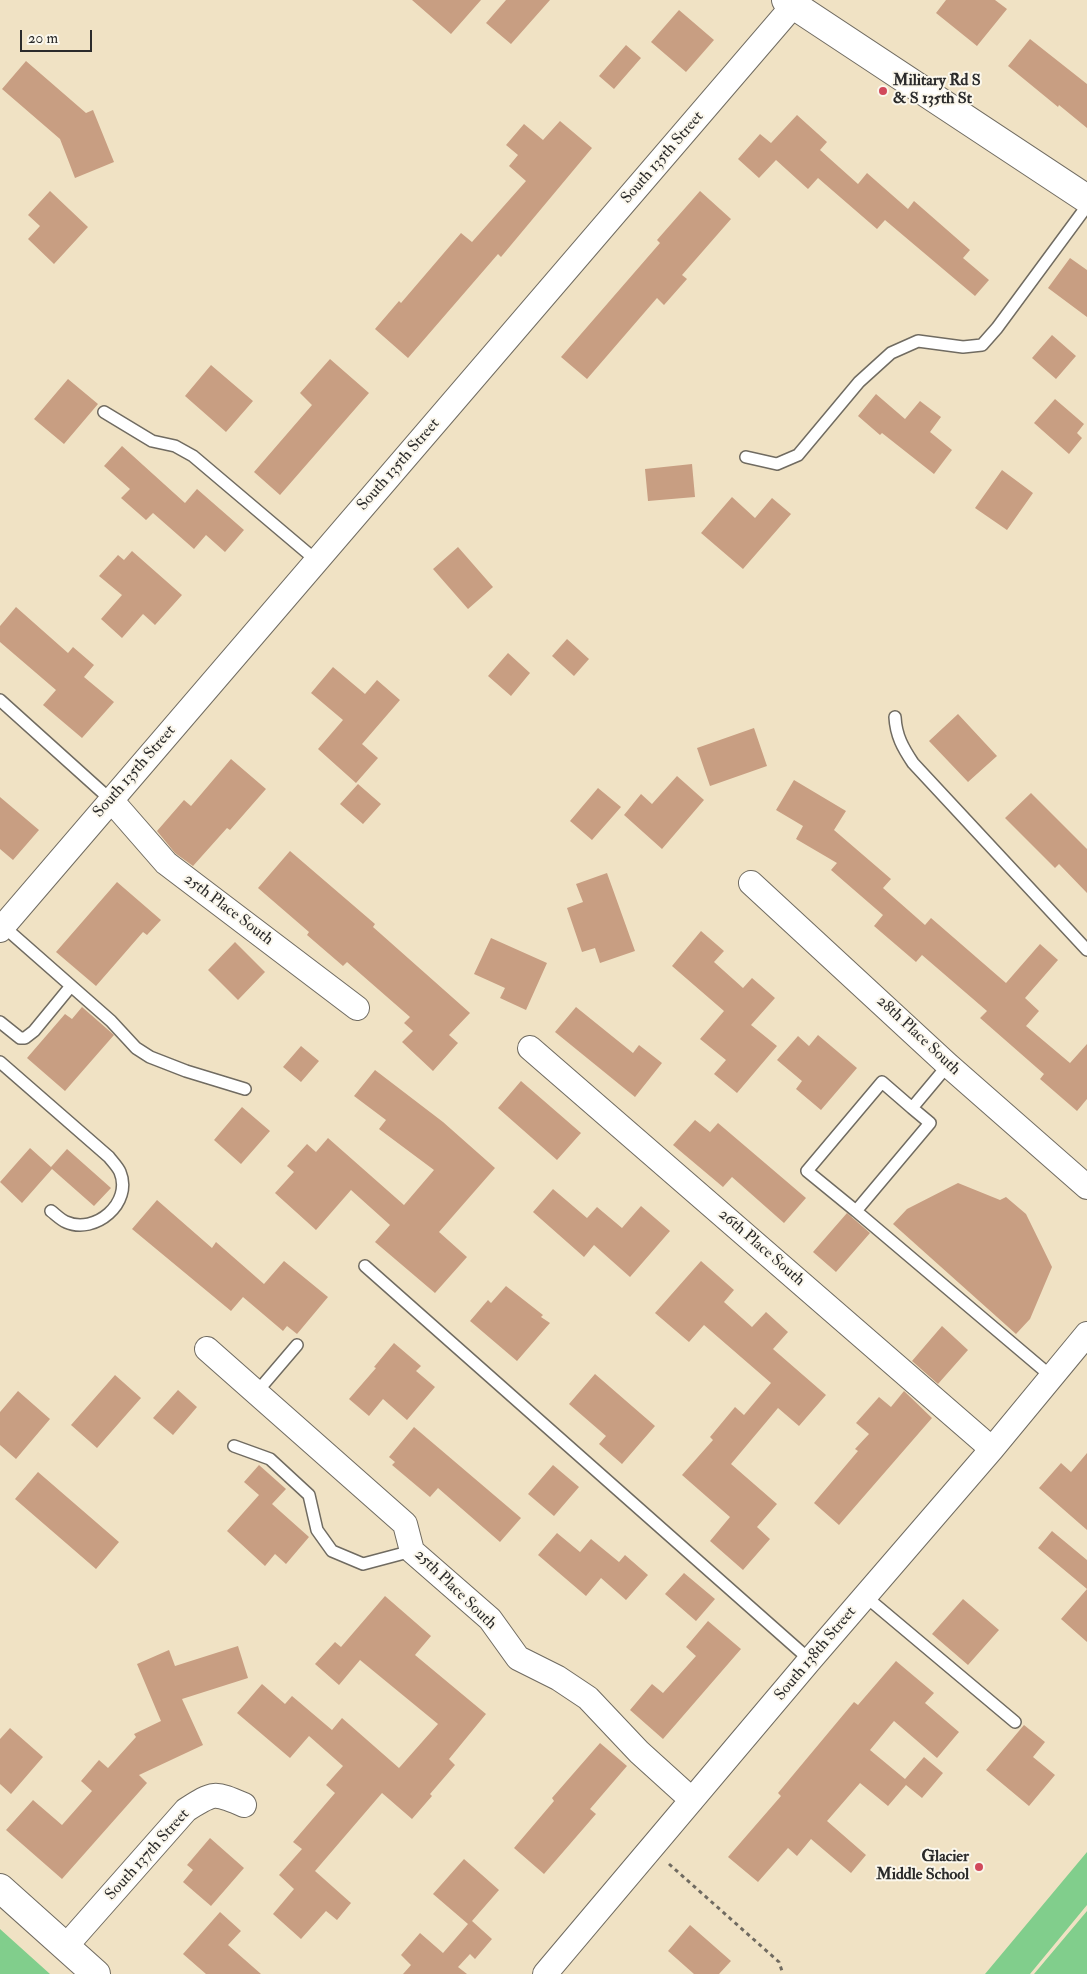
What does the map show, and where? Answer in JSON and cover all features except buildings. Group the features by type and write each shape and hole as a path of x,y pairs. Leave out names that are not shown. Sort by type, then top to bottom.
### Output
{"street":[{"path":"793,2 1087,199"},
{"name":"South 135th Street","path":"4,918 111,800 317,561 793,2"},
{"name":"25th Place South","path":"111,800 166,863 356,1008"},
{"name":"28th Place South","path":"751,883 948,1065 1087,1187"},
{"name":"26th Place South","path":"530,1048 992,1448"},
{"name":"South 138th Street","path":"545,1974 1087,1334"},
{"name":"25th Place South","path":"207,1349 405,1524 412,1551 490,1619 518,1658 558,1678 588,1698 639,1752 692,1800"},
{"name":"South 137th Street","path":"66,1946 186,1810 206,1798 221,1795 244,1805"},
{"path":"0,1888 96,1974"}],"lane":[{"path":"746,458 777,464 798,455 859,382 891,353 918,341 963,347 982,345 997,328 1087,206"},
{"path":"104,412 152,440 175,446 193,456 317,561"},
{"path":"0,700 111,800"},
{"path":"895,717 896,732 903,749 912,763 1087,950"},
{"path":"4,918 71,986 111,1021 136,1048 150,1057 186,1071 245,1089"},
{"path":"0,1022 20,1038 26,1038 71,986"},
{"path":"0,1062 109,1156 120,1172 122,1190 119,1201 110,1214 87,1226 66,1222 51,1211"},
{"path":"912,1108 948,1065"},
{"path":"856,1211 930,1123 882,1082 808,1170 856,1211 1052,1377"},
{"path":"365,1266 810,1660"},
{"path":"256,1393 297,1345"},
{"path":"234,1446 270,1459 309,1495 317,1530 332,1551 363,1564 412,1551"},
{"path":"865,1596 1015,1722"}],"path":[{"path":"665,1861 778,1962 783,1974"}],"green space":[{"path":"1087,1852 1087,1905 1030,1974 985,1974"},
{"path":"1087,1911 1087,1974 1034,1974"},
{"path":"0,1929 50,1974 0,1974"}],"place":[{"name":"Military Rd S & S 135th St","path":"883,91"},
{"name":"Glacier Middle School","path":"979,1867"}]}
